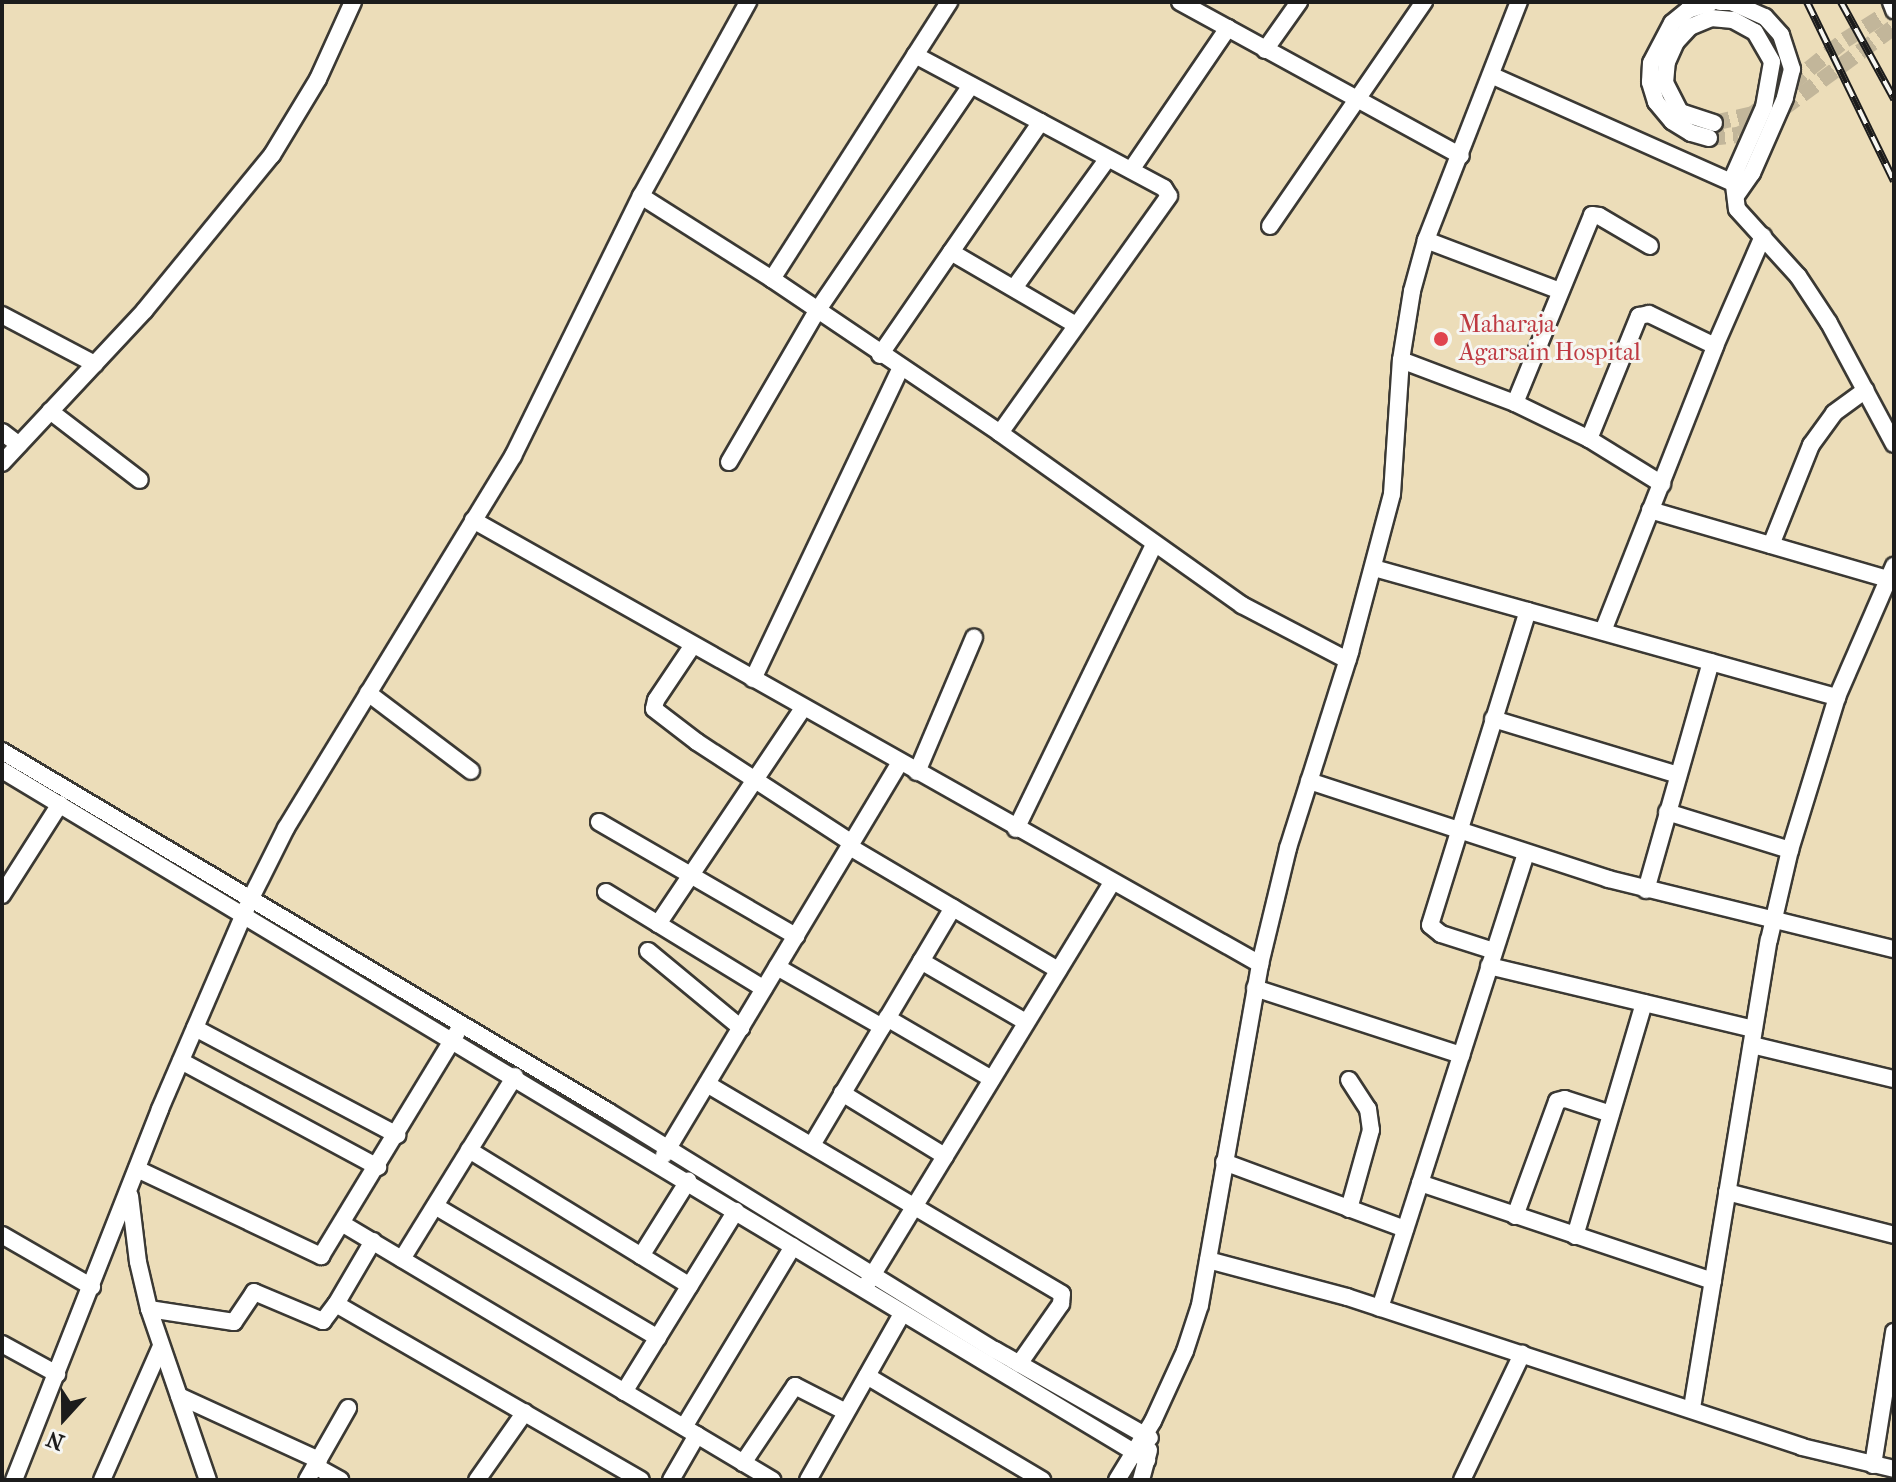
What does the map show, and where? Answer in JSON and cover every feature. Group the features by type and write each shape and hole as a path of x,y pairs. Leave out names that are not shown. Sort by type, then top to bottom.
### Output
{"street":[{"path":"2,463 145,310 272,155 318,79 353,2"},
{"path":"14,1480 137,1169 251,898 286,828 534,417 641,196 748,2"},
{"path":"772,279 949,2"},
{"path":"1180,2 1461,156"},
{"path":"1265,50 1299,2"},
{"path":"1270,226 1424,2"},
{"path":"1117,1480 1131,1452 1149,1431 1194,1327 1260,964 1288,848 1347,660 1392,494 1401,360 1412,291 1426,240 1493,76 1519,2"},
{"path":"1712,2 1688,10 1672,23 1651,63 1650,82 1656,102 1672,121 1691,133 1712,130 1680,112 1665,83 1667,62 1676,42 1690,27 1711,18 1733,20 1755,32 1772,62 1764,107 1736,169 1737,209 1798,276 1866,390 1894,444"},
{"path":"1720,2 1740,5 1765,17 1781,35 1792,69 1785,98 1737,189"},
{"path":"1891,2 1894,10"},
{"path":"1131,170 1228,28"},
{"path":"915,55 1164,188 1169,196 1000,433"},
{"path":"1493,76 1737,189"},
{"path":"729,462 817,311 971,85"},
{"path":"880,355 1041,122"},
{"path":"1014,288 1108,158"},
{"path":"641,196 772,279 900,369 1000,433 1242,605 1347,660"},
{"path":"1515,403 1592,215 1599,216 1650,246"},
{"path":"1603,631 1715,346 1763,236"},
{"path":"1426,240 1560,291"},
{"path":"951,252 1076,325"},
{"path":"1589,439 1639,316 1649,314 1715,346"},
{"path":"2,315 95,364"},
{"path":"1401,360 1515,403 1589,439 1662,484"},
{"path":"753,679 900,369"},
{"path":"1771,545 1811,445 1834,413 1866,390"},
{"path":"50,411 140,480"},
{"path":"2,432 19,445"},
{"path":"1650,510 1771,545 1891,572 1837,697 1790,850 1773,921 1692,1408"},
{"path":"473,520 1260,964"},
{"path":"1016,829 1154,545"},
{"path":"1374,568 1837,697"},
{"path":"1528,611 1430,925 1441,934 1492,959 1894,1079"},
{"path":"917,772 974,638"},
{"path":"693,645 656,700 654,709 851,845 1058,970"},
{"path":"1646,890 1711,662"},
{"path":"368,693 471,771"},
{"path":"658,924 803,708"},
{"path":"1493,719 1678,775"},
{"path":"2,751 668,1148 868,1282 902,1314 1147,1460"},
{"path":"659,1164 900,763"},
{"path":"2,770 793,1246 868,1282 1149,1431"},
{"path":"1309,781 1526,854 1646,890 1894,949"},
{"path":"2,895 60,804"},
{"path":"1667,812 1790,850"},
{"path":"599,822 796,936"},
{"path":"1380,1308 1526,854"},
{"path":"868,1282 1112,882"},
{"path":"606,892 764,989"},
{"path":"812,1145 953,908"},
{"path":"648,951 741,1028"},
{"path":"921,961 1026,1022"},
{"path":"777,967 992,1079"},
{"path":"1255,988 1461,1055"},
{"path":"1575,1236 1644,1003"},
{"path":"137,1169 318,1256 324,1253 343,1224 462,1024"},
{"path":"195,1028 397,1135"},
{"path":"181,1061 378,1167"},
{"path":"402,1259 515,1076"},
{"path":"1349,1080 1368,1109 1371,1130 1349,1209"},
{"path":"707,1084 1062,1294 1061,1304 1019,1364"},
{"path":"842,1093 945,1156"},
{"path":"1515,1216 1557,1101 1565,1099 1611,1114"},
{"path":"469,1150 690,1286"},
{"path":"1224,1162 1405,1229"},
{"path":"641,1256 688,1181"},
{"path":"1420,1183 1713,1281"},
{"path":"129,1190 138,1262 149,1309 208,1480"},
{"path":"1727,1192 1894,1235"},
{"path":"435,1206 658,1338"},
{"path":"624,1392 736,1211"},
{"path":"343,1224 772,1480"},
{"path":"2,1235 92,1287"},
{"path":"149,1309 234,1322 254,1292 323,1321 373,1241"},
{"path":"671,1480 690,1431 793,1246"},
{"path":"1208,1260 1380,1308 1692,1408 1802,1447 1894,1469"},
{"path":"336,1304 636,1479"},
{"path":"808,1480 902,1314"},
{"path":"1873,1465 1894,1332"},
{"path":"2,1344 57,1374"},
{"path":"102,1480 161,1346"},
{"path":"1462,1480 1522,1354"},
{"path":"867,1376 1042,1480"},
{"path":"743,1463 795,1386 846,1412"},
{"path":"179,1396 340,1480"},
{"path":"314,1469 348,1408"},
{"path":"477,1480 525,1412"},
{"path":"1141,1480 1147,1460 1149,1431"}],"tunnel":[{"path":"1714,123 1753,114 1845,40 1894,9"},
{"path":"1709,138 1738,135 1763,123 1894,27"}],"railway":[{"path":"1807,2 1894,181"},
{"path":"1841,2 1894,99"}],"place":[{"name":"Maharaja Agarsain Hospital","path":"1441,339"}]}
